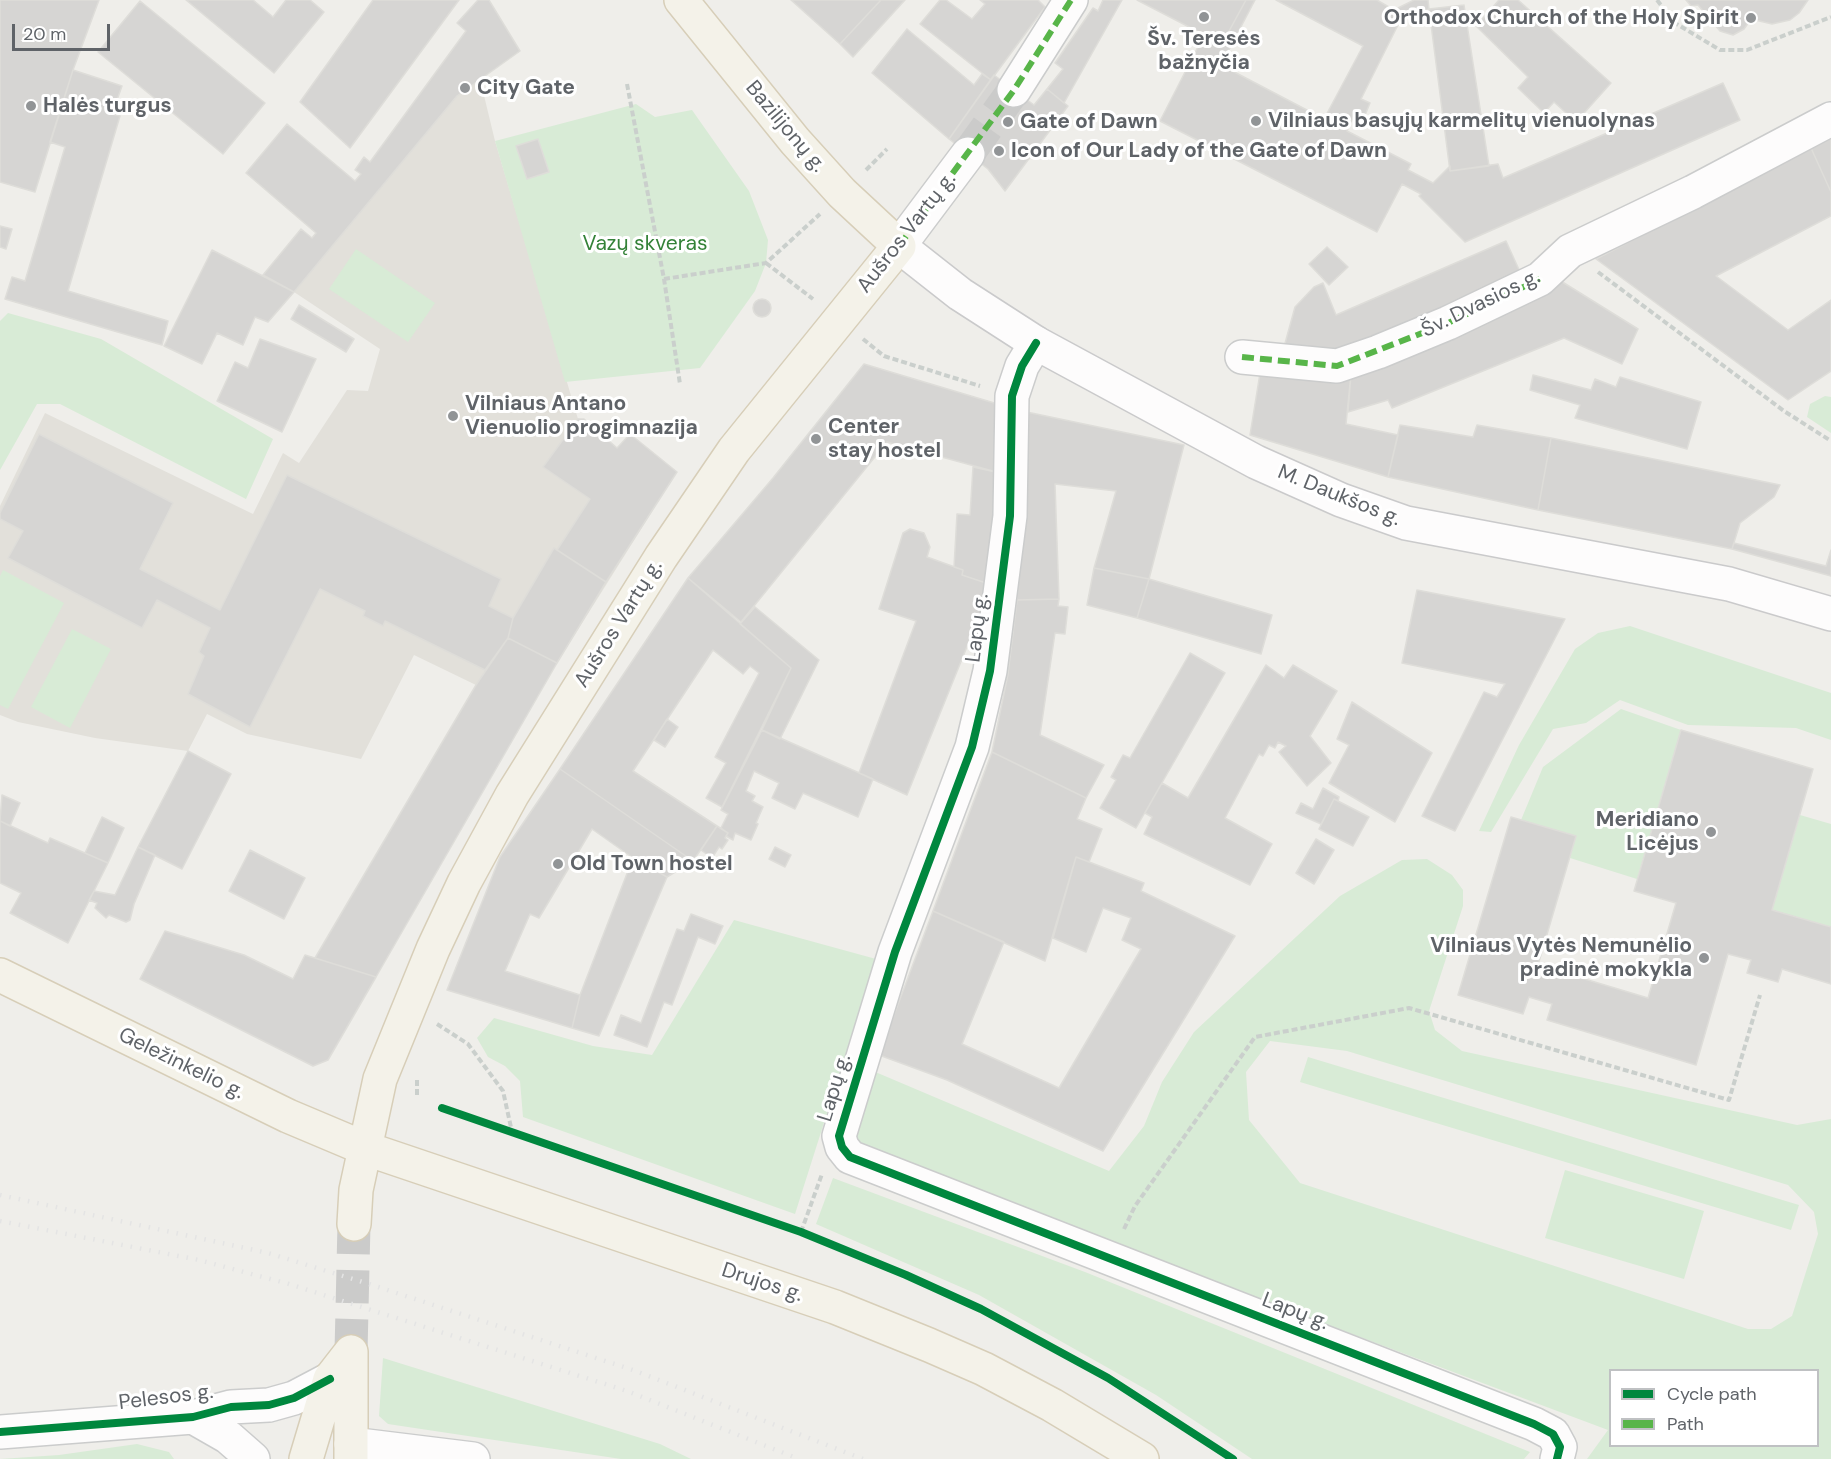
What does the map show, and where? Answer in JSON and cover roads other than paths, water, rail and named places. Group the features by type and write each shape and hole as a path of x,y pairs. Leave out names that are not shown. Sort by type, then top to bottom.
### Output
{"main road":[{"name":"Bazilijonų g.","path":"681,0 795,141 842,193 899,246"},
{"name":"Aušros Vartų g.","path":"354,1224 356,1190 380,1079 433,949 464,883 512,795 655,567 734,450 899,246"},
{"name":"Geležinkelio g.","path":"0,975 288,1116 364,1148"},
{"name":"Drujos g.","path":"364,1148 835,1307 929,1344 984,1369 1142,1459"},
{"path":"306,1459 330,1379 351,1352 351,1452"}],"street":[{"path":"1014,90 1071,0"},
{"name":"Šv. Dvasios g.","path":"1242,357 1337,366 1448,322 1540,279 1570,251 1693,192 1831,119"},
{"name":"Aušros Vartų g.","path":"899,246 968,154"},
{"name":"M. Daukšos g.","path":"899,246 960,294 1036,343 1256,462 1341,500 1406,523 1729,584 1831,614"},
{"name":"Lapų g.","path":"1036,343 1022,366 1012,396 1010,516 990,671 972,747 895,952 839,1136 842,1147 849,1157 1534,1424 1552,1434 1560,1447 1557,1459"},
{"name":"Pelesos g.","path":"0,1432 193,1417 231,1407 269,1405 294,1398 330,1379"},
{"name":"Pelesos g.","path":"193,1417 228,1437 253,1459"},
{"path":"351,1452 473,1459"}],"tunnel":[{"path":"968,154 1014,90"},
{"path":"351,1352 354,1224"}],"railway":[{"path":"0,1195 268,1253 633,1370 863,1459"},
{"path":"0,1221 199,1260 289,1284 627,1391 799,1459"}],"place":[{"name":"Šv. Teresės bažnyčia","path":"1204,17"},
{"name":"Orthodox Church of the Holy Spirit","path":"1751,18"},
{"name":"City Gate","path":"465,88"},
{"name":"Halės turgus","path":"31,106"},
{"name":"Vilniaus basųjų karmelitų vienuolynas","path":"1256,121"},
{"name":"Gate of Dawn","path":"1008,122"},
{"name":"Icon of Our Lady of the Gate of Dawn","path":"999,151"},
{"name":"Vilniaus Antano Vienuolio progimnazija","path":"453,416"},
{"name":"Center stay hostel","path":"816,439"},
{"name":"Meridiano Licėjus","path":"1711,832"},
{"name":"Old Town hostel","path":"558,864"},
{"name":"Vilniaus Vytės Nemunėlio pradinė mokykla","path":"1704,958"}],"park label":[{"name":"Vazų skveras","path":"645,244"}]}
